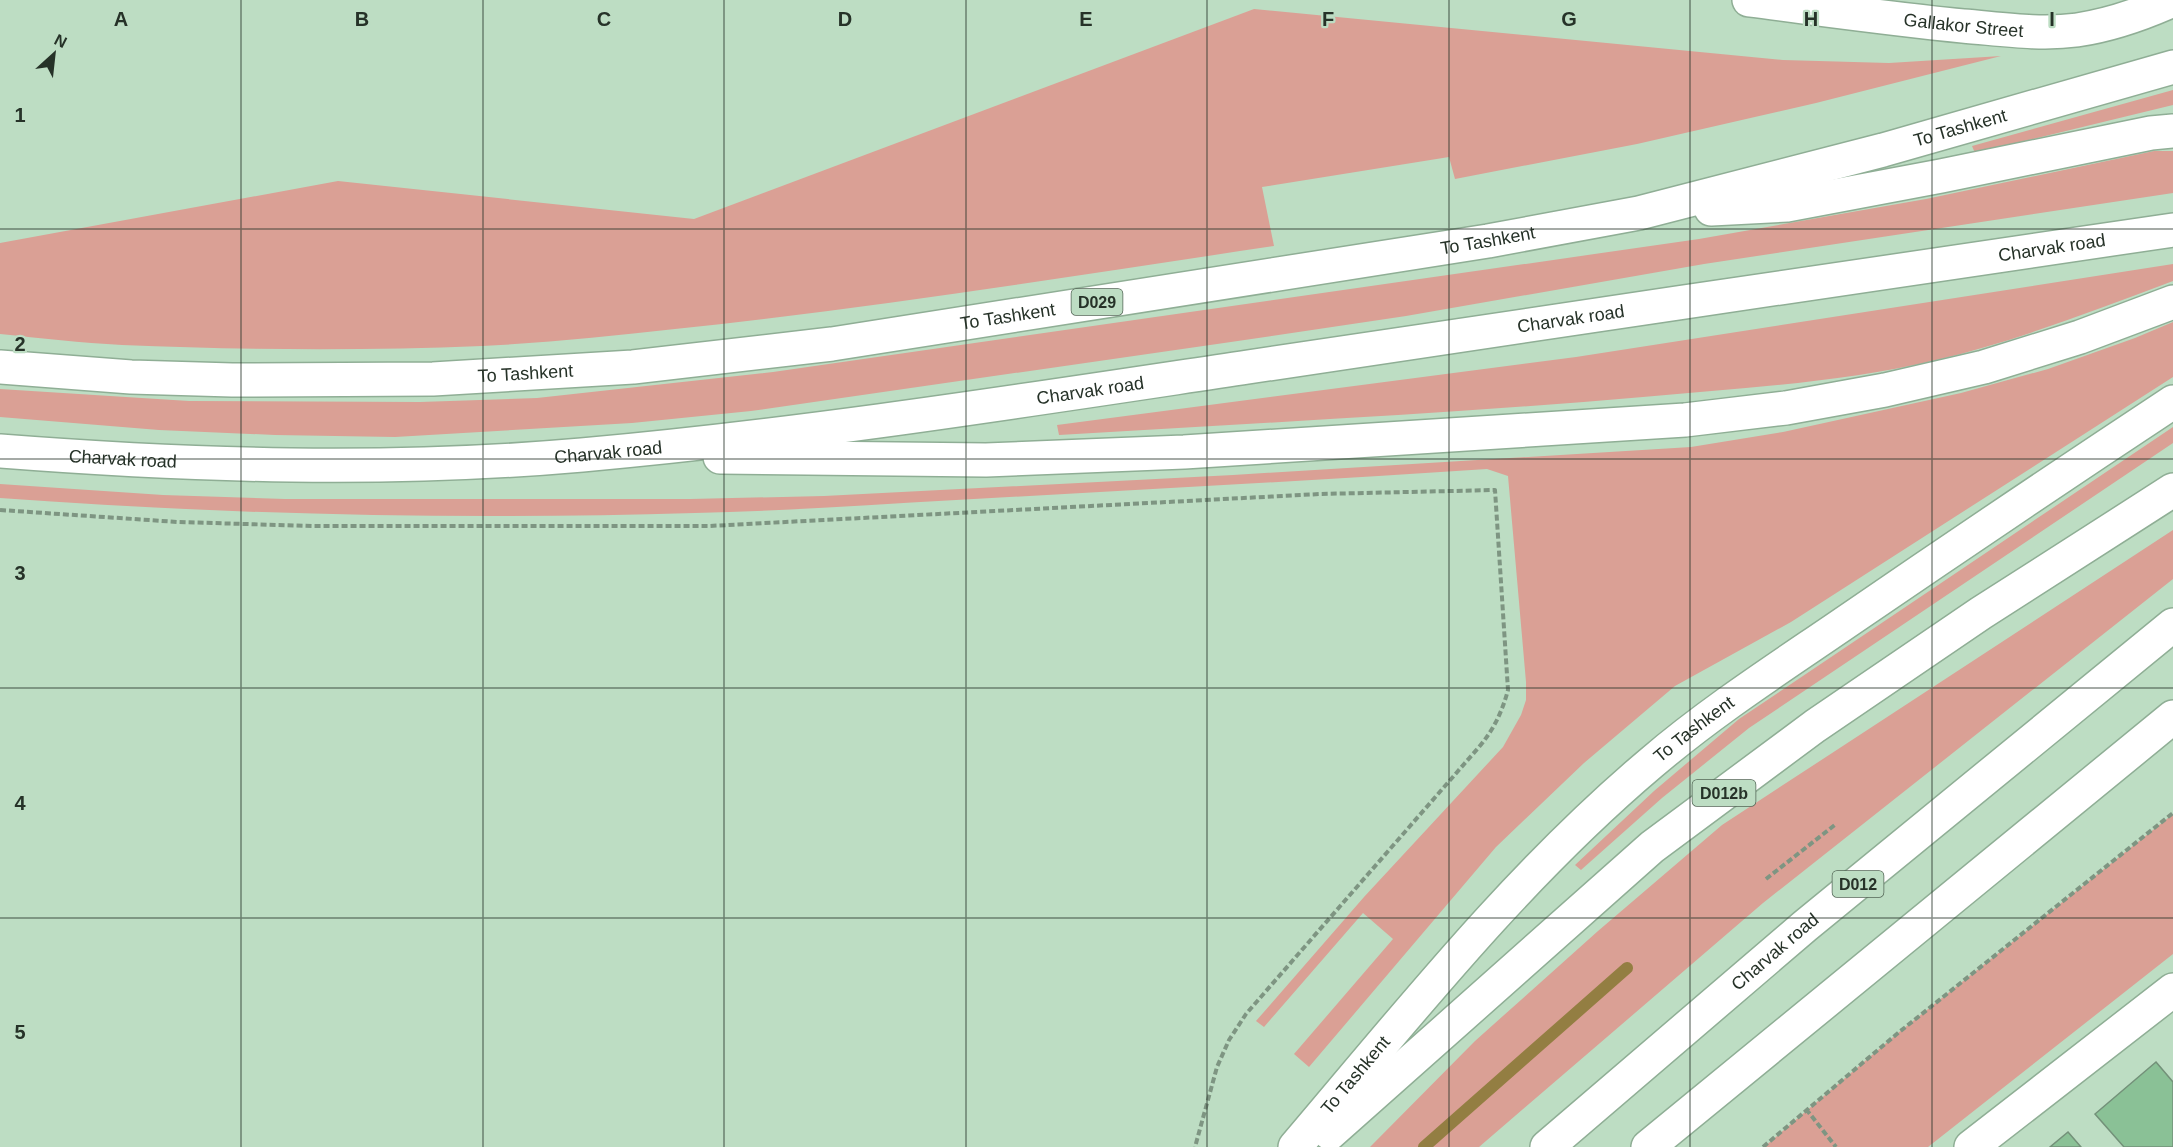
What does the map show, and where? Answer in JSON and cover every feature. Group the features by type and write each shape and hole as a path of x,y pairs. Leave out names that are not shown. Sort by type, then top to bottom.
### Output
{"main road":[{"name":"Gallakor Street","path":"1749,0 1892,19 2024,31 2076,30 2103,25 2128,19 2173,0"},
{"name":"To Tashkent","path":"0,367 131,376 333,381 434,379 633,367 832,344 1476,243 1639,213 1882,150 2173,67"},
{"path":"1639,213 1787,205 2142,134 2173,131"},
{"name":"Charvak road","path":"0,451 101,459 260,465 421,464 580,455 929,414 2173,230"},
{"path":"580,455 986,460 1196,451 1685,420 1786,408 1886,390 1984,367 2080,337 2173,302"},
{"name":"To Tashkent","path":"1295,1147 1491,917 1554,852 1648,764 1712,714 2008,511 2173,402"},
{"name":"To Tashkent","path":"1315,1147 1548,937 1652,847 1815,726 1981,613 2173,490"},
{"name":"Charvak road","path":"1547,1147 1805,926 2173,625"},
{"path":"1648,1147 2173,717"},
{"path":"1971,1147 2173,990"}],"path":[{"path":"0,510 178,522 312,526 709,526 1320,494 1495,490 1508,679 1508,690 1503,709 1493,730 1479,747 1246,1014 1217,1067 1195,1147"},
{"path":"1763,1147 1898,1033 2173,813"},
{"path":"1766,879 1836,824"},
{"path":"1806,1109 1836,1147"}],"shaded area":[{"path":"1254,9 1783,60 1889,63 2001,56 1816,103 1637,144 1455,179 1449,157 1262,187 1274,246 900,301 651,332 437,348 212,348 76,342 0,334 0,243 338,181 694,219"},
{"path":"2173,90 2173,105 1975,153 1972,146"},
{"path":"2154,151 2173,151 2173,193 1704,264 1406,316 751,411 632,423 395,437 159,430 0,417 0,389 189,401 420,402 537,398 773,372 1699,239 1926,199"},
{"path":"2173,264 2173,281 2056,324 1996,344 1936,360 1864,374 1753,387 1424,413 1059,435 1057,425 1576,357"},
{"path":"2173,322 2173,377 1791,622 1675,686 1584,763 1496,847 1309,1067 1294,1054 1393,939 1363,913 1264,1027 1256,1021 1364,897 1503,747 1521,715 1526,700 1526,682 1508,476 1487,469 826,508 608,515 434,516 260,512 0,498 0,484 163,495 285,499 690,499 824,496 1233,475 1691,447 1783,432 1961,393 2048,369"},
{"path":"2173,427 2173,443 1749,728 1662,798 1581,870 1575,865 1654,791 1739,719"},
{"path":"2173,530 2173,579 1763,903 1479,1147 1370,1147 1475,1041 1598,931 1722,825"},
{"path":"2173,814 2173,954 1928,1147 1764,1147 1898,1033"}],"building":[{"path":"2156,1062 2173,1082 2173,1147 2124,1147 2095,1114"},
{"path":"2068,1132 2081,1147 2050,1147"}],"waterway":[{"path":"1424,1147 1627,968"}]}
